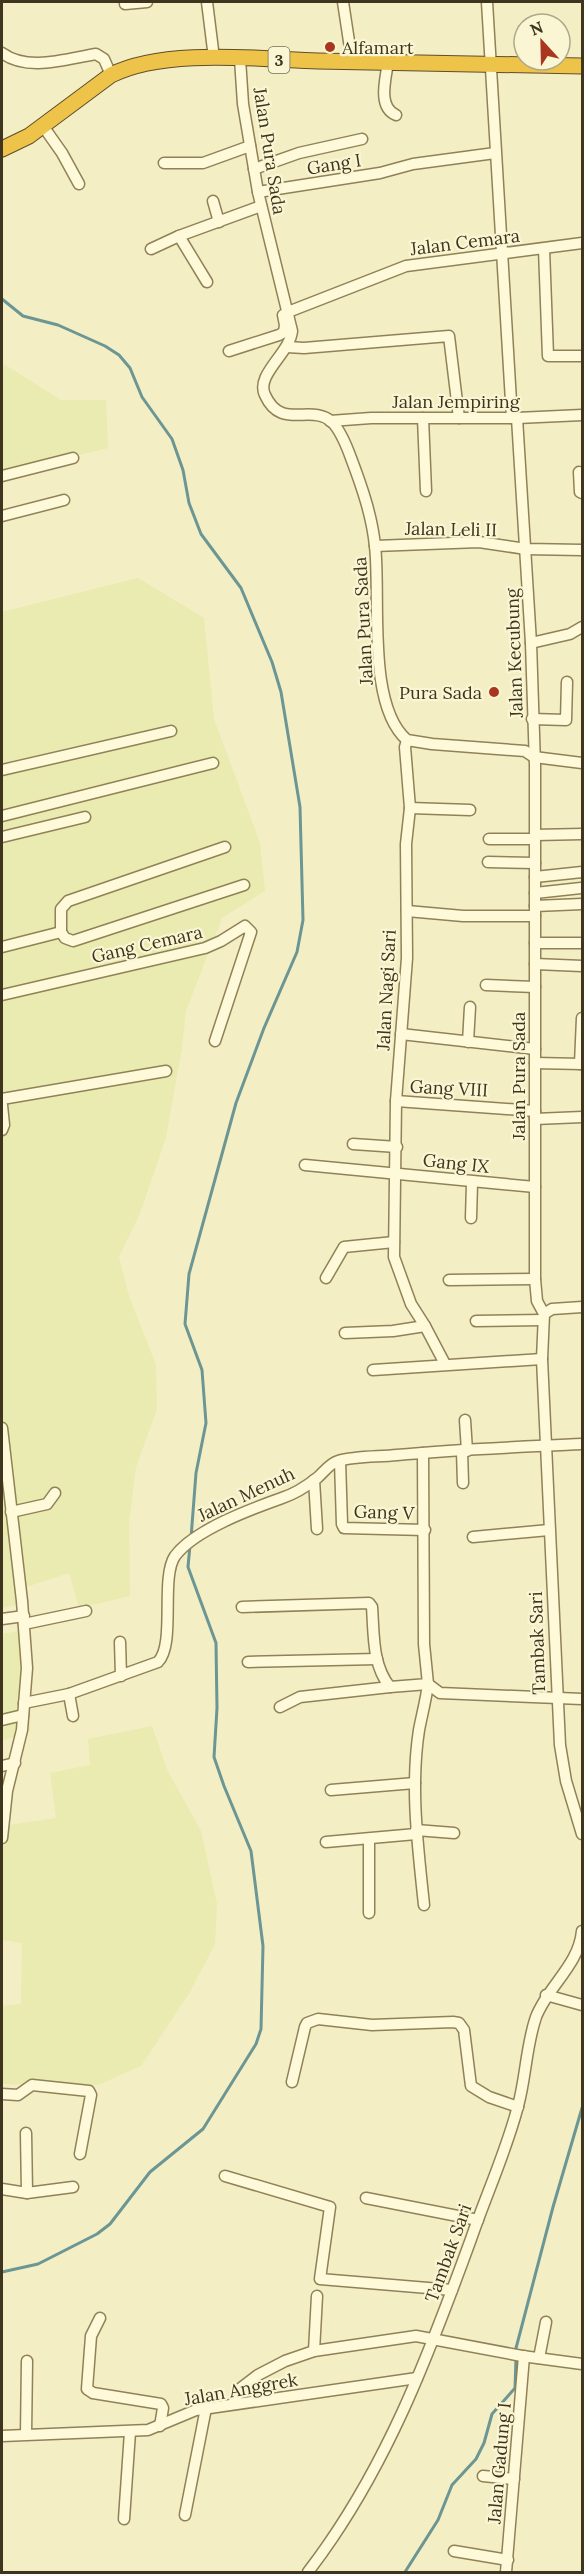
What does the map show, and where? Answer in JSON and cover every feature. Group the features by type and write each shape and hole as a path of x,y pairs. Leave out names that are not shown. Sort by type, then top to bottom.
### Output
{"highway":[{"name":"3","path":"2,149 43,126 111,75 147,62 214,58 582,66"}],"street":[{"path":"126,4 147,2"},
{"path":"207,2 214,58"},
{"path":"343,2 352,61"},
{"name":"Jalan Kecubung","path":"487,2 502,255 526,549 534,757"},
{"path":"2,53 18,63 34,63 96,54 104,59 111,75"},
{"name":"Jalan Pura Sada","path":"240,59 243,104 258,192 292,331 287,347"},
{"path":"388,62 384,99 388,109 396,115"},
{"path":"43,126 62,153 79,184"},
{"path":"254,169 299,153 362,139"},
{"path":"164,163 203,163 250,146"},
{"name":"Gang I","path":"258,192 380,173 413,164 495,153"},
{"path":"213,201 219,222"},
{"path":"151,249 179,236 261,206"},
{"path":"179,236 207,282"},
{"name":"Jalan Cemara","path":"287,307 406,266 438,260 502,255 582,243"},
{"path":"544,249 548,356 582,356"},
{"path":"229,351 284,332 285,325 280,304 287,307"},
{"path":"330,421 321,416 281,414 274,409 265,396 264,380 287,347 304,348 449,336 459,418"},
{"name":"Jalan Jempiring","path":"330,421 582,415"},
{"path":"423,418 426,491"},
{"name":"Jalan Pura Sada","path":"330,421 348,451 363,489 375,546 381,679 395,726 407,740"},
{"path":"2,476 73,458"},
{"path":"579,472 580,492 582,493"},
{"path":"2,516 64,500"},
{"name":"Jalan Leli II","path":"375,546 479,542 526,549 582,550"},
{"path":"531,643 570,634 582,627"},
{"path":"532,719 566,720 567,682"},
{"path":"2,770 171,731"},
{"path":"407,740 451,746 525,751 534,757 582,763"},
{"name":"Jalan Nagi Sari","path":"407,740 405,747 410,808 406,844 407,911 396,1101 397,1173 394,1257 404,1290 445,1364"},
{"name":"Jalan Pura Sada","path":"534,757 535,1115 532,1188 535,1279 537,1301 543,1317 542,1359"},
{"path":"2,816 213,763"},
{"path":"410,808 470,810"},
{"path":"2,837 85,817"},
{"path":"489,839 582,834"},
{"path":"225,847 68,901 61,909 60,932 65,938 74,940 244,885"},
{"path":"488,862 535,863"},
{"path":"535,878 582,873"},
{"path":"535,893 581,888"},
{"path":"407,911 463,916 535,911 582,904"},
{"name":"Gang Cemara","path":"2,994 205,948 245,926 251,932 215,1041"},
{"path":"2,947 60,932"},
{"path":"535,943 582,943"},
{"path":"535,964 582,966"},
{"path":"486,985 535,987"},
{"path":"468,1042 470,1007"},
{"path":"535,1063 581,1064 582,1018"},
{"path":"401,1034 535,1049"},
{"path":"2,1099 166,1071"},
{"name":"Gang VIII","path":"396,1101 535,1115 578,1116"},
{"path":"2,1105 4,1125 2,1130"},
{"path":"547,1113 578,1116"},
{"path":"353,1144 397,1146"},
{"name":"Gang IX","path":"305,1165 532,1188"},
{"name":"Gang IX","path":"489,1181 532,1188"},
{"path":"471,1218 472,1183"},
{"path":"326,1278 344,1247 394,1242"},
{"path":"449,1280 535,1279"},
{"path":"476,1321 543,1317 552,1309 582,1307"},
{"path":"345,1333 393,1331 425,1326"},
{"path":"373,1370 542,1359"},
{"name":"Tambak Sari","path":"542,1359 556,1699 563,1769 582,1834"},
{"path":"464,1483 465,1420"},
{"path":"2,1428 8,1517 24,1620 27,1668 23,1715 15,1763 4,1792 2,1838"},
{"path":"340,1461 423,1453 582,1444"},
{"path":"423,1453 424,1644 428,1684 426,1705 419,1729 415,1783 416,1832 424,1905"},
{"name":"Jalan Menuh","path":"24,1702 69,1694 161,1660 174,1558 196,1537 259,1506 289,1495 314,1480 335,1462 340,1461"},
{"name":"Gang V","path":"340,1461 343,1526 424,1530"},
{"path":"314,1480 317,1529"},
{"path":"8,1517 47,1504 55,1492"},
{"path":"473,1537 549,1530"},
{"path":"242,1607 369,1603 372,1607 380,1673 390,1687"},
{"path":"2,1619 24,1620 86,1611"},
{"path":"120,1642 122,1676"},
{"path":"248,1662 377,1659"},
{"path":"280,1707 300,1696 428,1684 440,1693 582,1700"},
{"path":"69,1694 73,1716"},
{"path":"2,1720 23,1715"},
{"path":"2,1766 15,1763"},
{"path":"331,1790 415,1783"},
{"path":"326,1842 416,1832 454,1833"},
{"path":"369,1839 369,1913"},
{"name":"Tambak Sari","path":"308,2572 331,2541 375,2471 434,2340 518,2107 532,2035 546,1995 576,1955 581,1944 582,1931"},
{"path":"546,1995 582,2005"},
{"path":"292,2082 305,2027 311,2021 318,2019 372,2025 453,2022 459,2023 464,2030 471,2086 489,2097 518,2107"},
{"path":"2,2094 18,2095 32,2085 89,2091 91,2095 80,2154"},
{"path":"26,2133 27,2193"},
{"path":"225,2176 330,2207 320,2278 452,2290"},
{"path":"2,2189 27,2193 73,2187"},
{"path":"366,2198 477,2220"},
{"path":"314,2350 317,2296"},
{"path":"100,2318 91,2336 87,2389 93,2393 161,2404 163,2408 160,2426"},
{"path":"539,2358 546,2322"},
{"path":"233,2404 242,2388 258,2375 314,2350 416,2336 510,2354 582,2364"},
{"name":"Jalan Gadung I","path":"506,2572 523,2356"},
{"path":"26,2434 27,2361"},
{"name":"Jalan Anggrek","path":"2,2436 130,2432 160,2426 182,2414 206,2408 417,2378"},
{"path":"184,2515 206,2408"},
{"path":"124,2519 130,2432"},
{"path":"483,2476 514,2479"},
{"path":"454,2551 507,2560"}],"green space":[{"path":"2,363 61,400 106,400 108,448 2,474"},
{"path":"138,578 204,618 214,719 260,843 265,891 222,918 186,1011 182,1048 166,1137 141,1211 119,1257 129,1296 156,1365 157,1409 136,1467 129,1522 130,1596 79,1608 69,1573 26,1587 29,1602 2,1608 2,612"},
{"path":"30,1629 30,1731 2,1741 2,1634"},
{"path":"152,1726 167,1770 201,1831 217,1904 215,1944 190,1992 141,2066 98,2085 2,2084 2,2006 21,2004 22,1943 2,1940 2,1826 56,1818 50,1773 90,1765 88,1739"}],"waterway":[{"path":"2,299 23,316 58,325 105,346 119,355 130,368 142,397 172,439 183,470 189,503 201,534 241,588 272,662 281,692 300,807 303,920 297,952 264,1028 236,1103 189,1274 185,1324 202,1370 206,1423 196,1473 191,1538"},
{"path":"2,2272 38,2264 97,2234 110,2224 150,2172 203,2129 256,2044 261,2029 263,1946 251,1851 214,1757 217,1708 216,1643 188,1567 190,1545"},
{"path":"515,2352 582,2108"},
{"path":"405,2572 438,2520 452,2485 476,2459 484,2443 492,2414 515,2388 516,2358"}],"place":[{"name":"Alfamart","path":"330,47"},
{"name":"Pura Sada","path":"494,692"}]}
